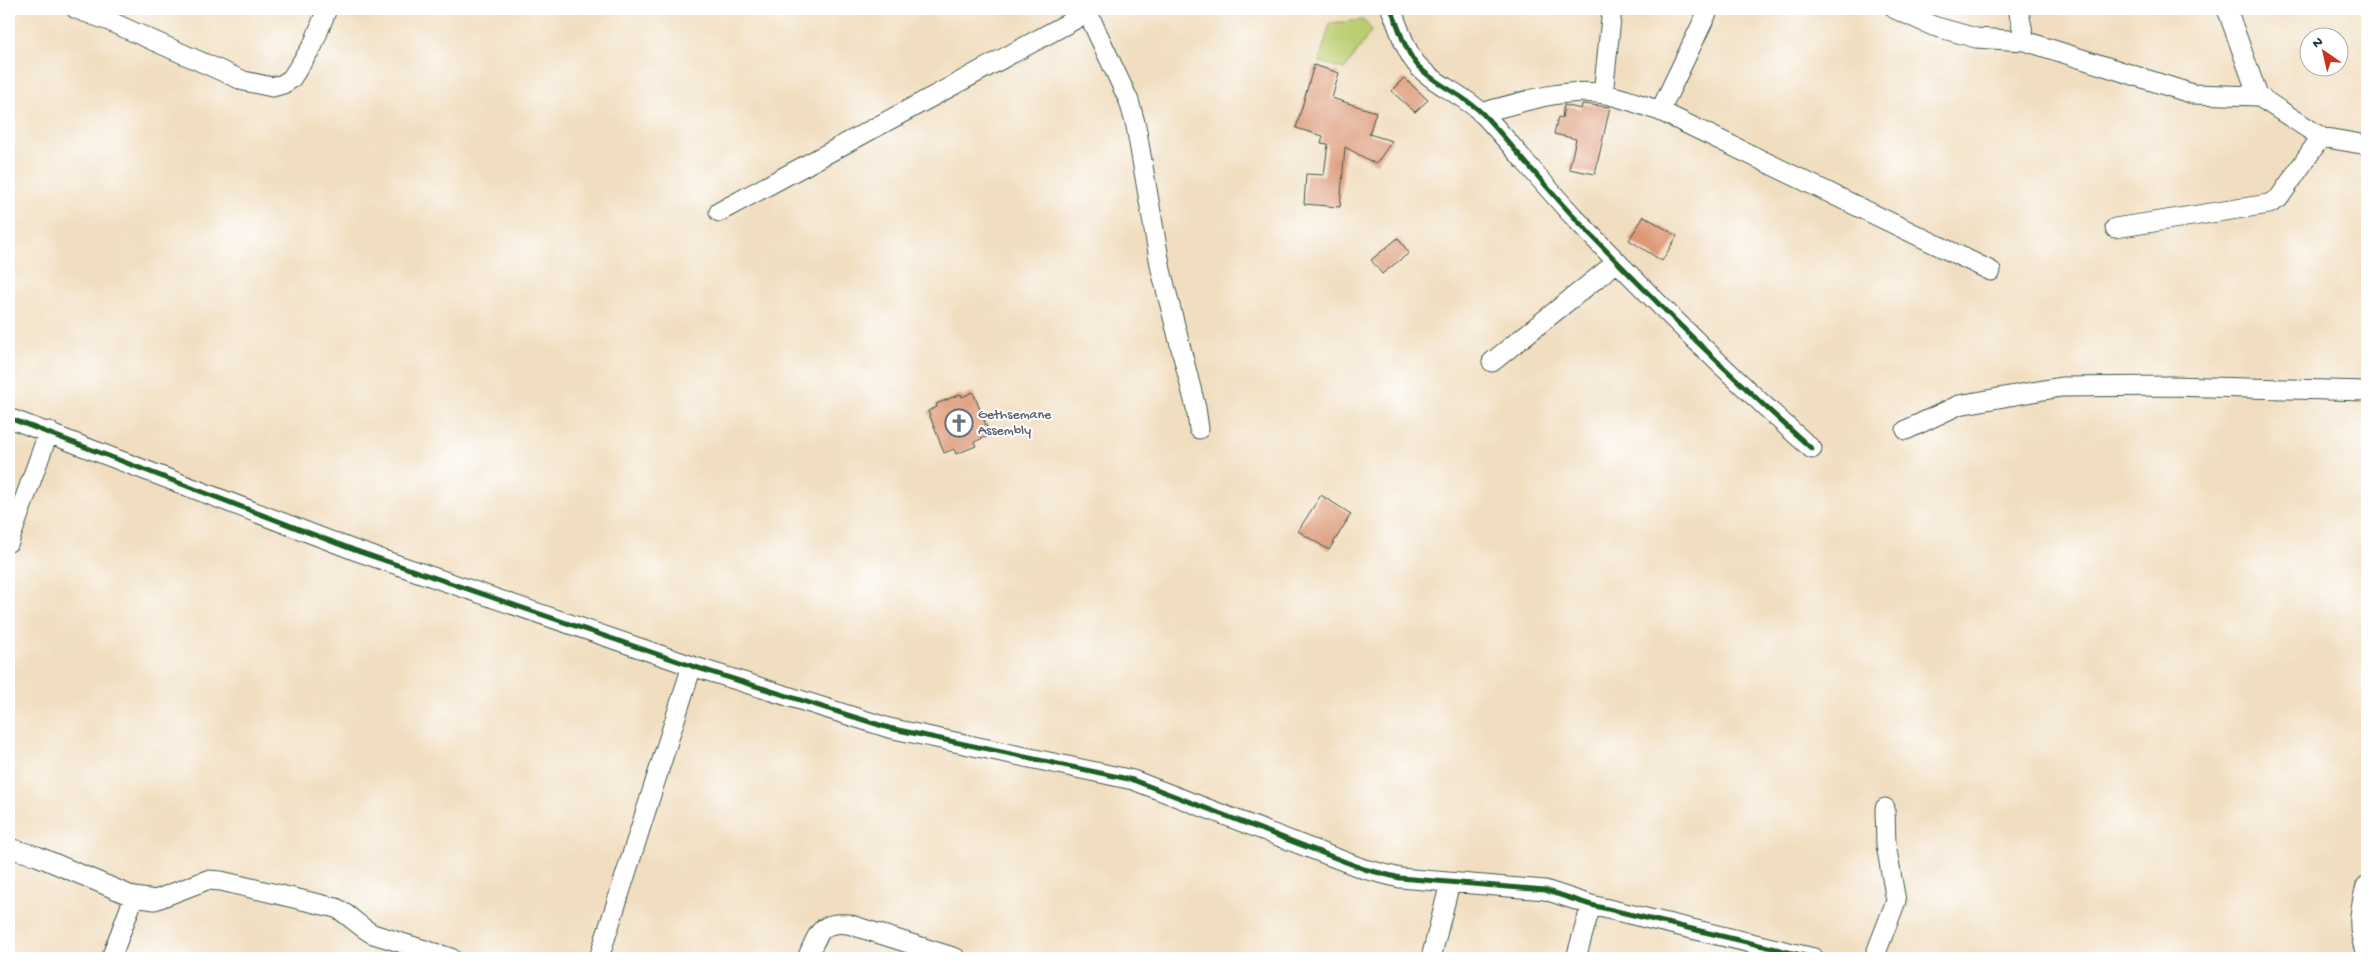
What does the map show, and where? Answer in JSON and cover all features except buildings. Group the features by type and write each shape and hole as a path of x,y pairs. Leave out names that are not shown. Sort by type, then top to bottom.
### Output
{"street":[{"path":"76,9 109,21 244,81 272,87 284,84 291,79 313,46 327,9"},
{"path":"1391,9 1411,55 1418,66 1428,76 1481,113 1572,215 1617,262 1742,386 1812,449"},
{"path":"1603,94 1612,9"},
{"path":"1660,111 1709,9"},
{"path":"1895,9 1933,26 1976,38 2025,41 2193,94 2258,96 2321,137 2367,145"},
{"path":"2018,9 2025,41"},
{"path":"2228,9 2258,96"},
{"path":"719,212 1087,11 1129,101 1136,126 1161,270 1196,408 1199,429"},
{"path":"1481,113 1546,97 1572,93 1603,94 1660,111 1990,270"},
{"path":"2115,228 2269,204 2279,198 2321,137"},
{"path":"1492,362 1617,262"},
{"path":"1906,430 1959,405 2061,386 2171,386 2367,391"},
{"path":"9,418 49,431 354,550 692,666 889,728 1133,780 1364,869 1400,878 1450,883 1496,884 1545,890 1591,905 1814,958"},
{"path":"9,542 49,431"},
{"path":"599,958 692,666"},
{"path":"1874,958 1896,901 1886,845 1885,808"},
{"path":"9,848 37,856 134,896 156,900 206,880 221,881 336,908 346,913 362,929 373,934 451,958"},
{"path":"1431,958 1450,883"},
{"path":"2366,886 2358,916 2360,937 2367,957"},
{"path":"111,958 134,896"},
{"path":"1576,958 1591,905"},
{"path":"807,958 820,930 833,922 873,931 956,958"}],"green space":[{"path":"1363,20 1372,30 1345,69 1319,62 1330,23"}],"cycle path":[{"path":"1391,9 1406,47 1419,67 1434,80 1476,107 1562,203 1631,276 1720,364 1812,449"},
{"path":"9,418 354,550 692,666 889,728 1133,780 1364,869 1400,878 1545,890 1591,905 1814,958"}],"place":[{"name":"Gethsemane Assembly","path":"959,423"}]}
